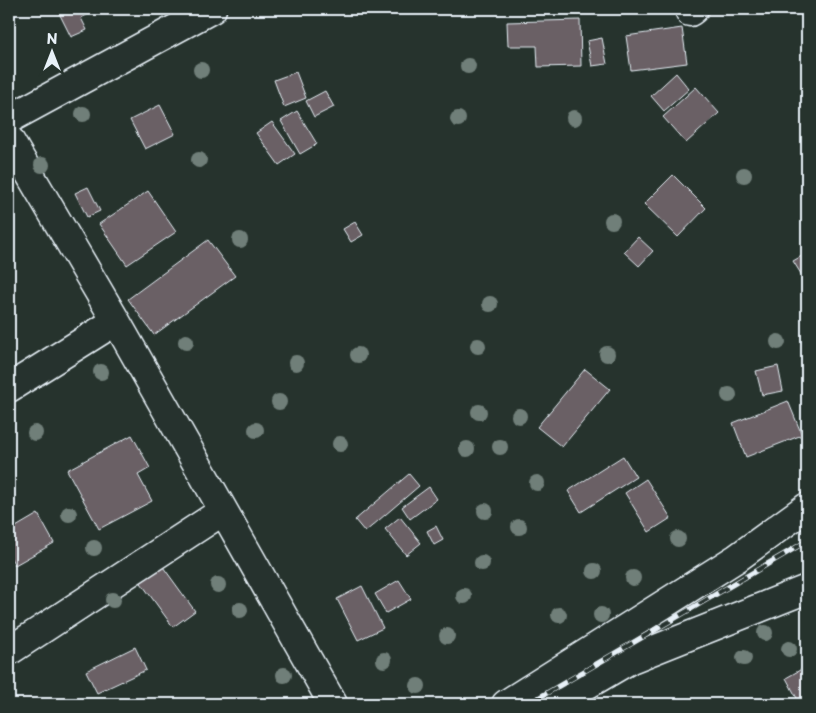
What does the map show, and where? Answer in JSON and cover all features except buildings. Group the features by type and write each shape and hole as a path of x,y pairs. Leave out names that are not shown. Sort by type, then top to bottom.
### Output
{"street":[{"path":"9,119 212,9"},
{"path":"9,139 116,322 333,704"},
{"path":"9,388 116,322"},
{"path":"506,704 737,558 807,507"},
{"path":"9,651 223,511"},
{"path":"554,704 631,659 807,589"}],"railway":[{"path":"528,704 807,541"}]}
